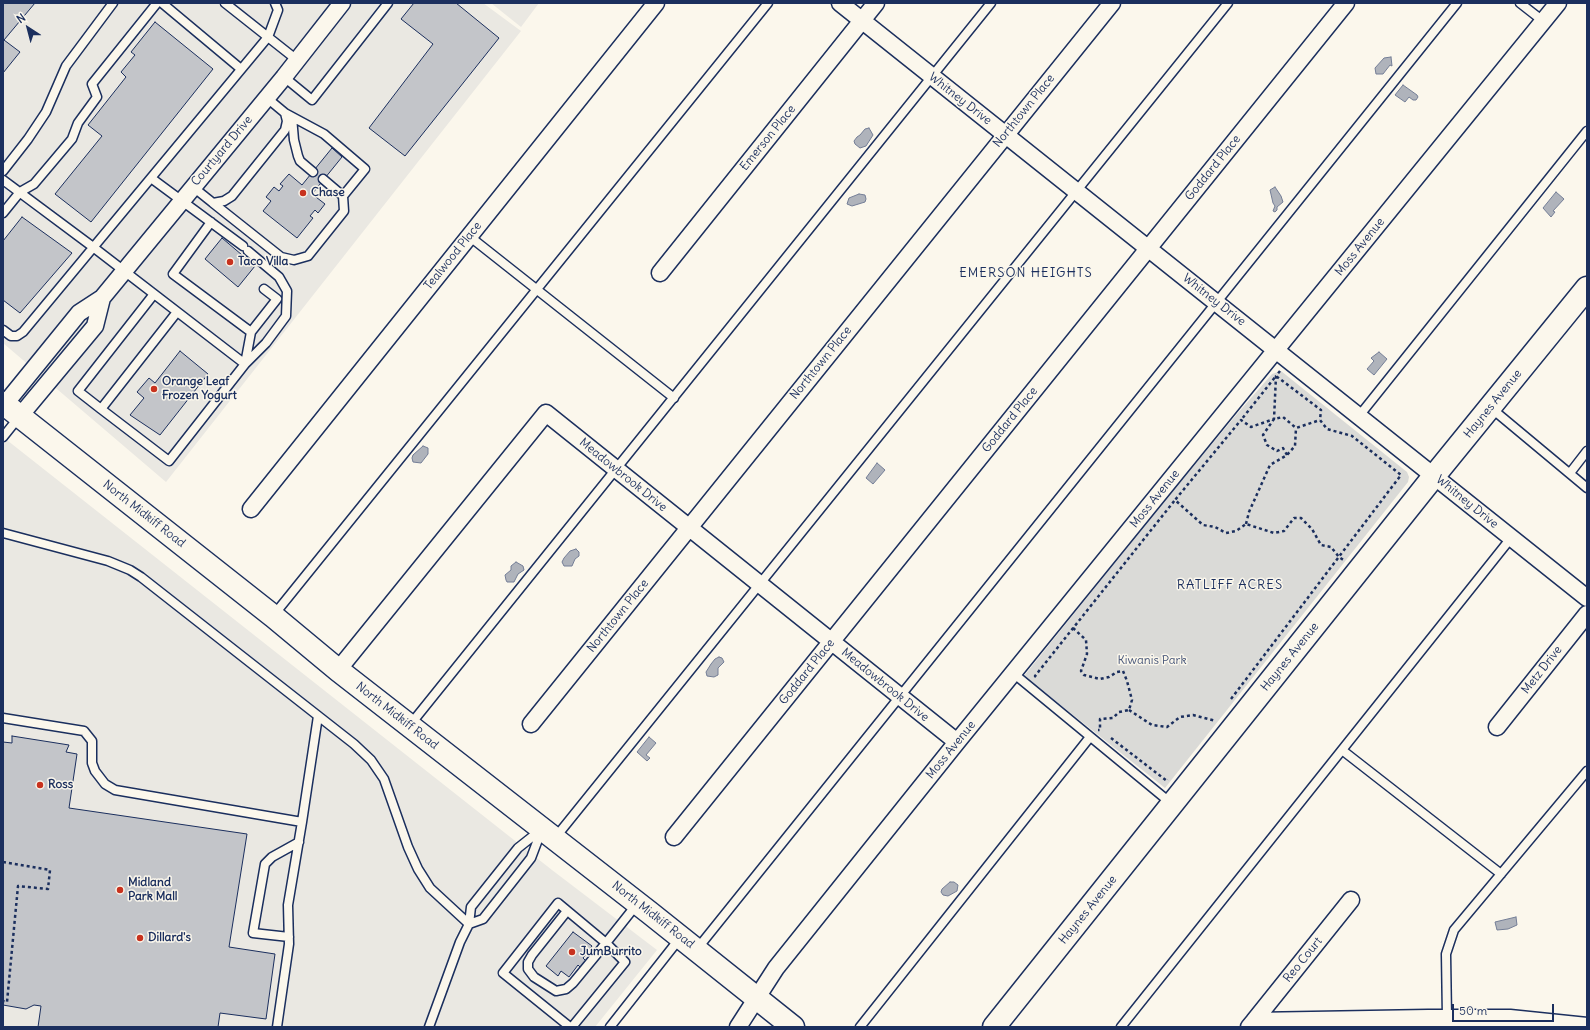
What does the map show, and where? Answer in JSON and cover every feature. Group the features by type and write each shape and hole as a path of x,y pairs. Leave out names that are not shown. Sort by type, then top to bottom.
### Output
{"main road":[{"name":"Haynes Avenue","path":"994,1027 1172,804 1219,723 1358,571 1587,288"},
{"name":"North Midkiff Road","path":"8,408 273,616 338,670 794,1027"}],"street":[{"name":"Courtyard Drive","path":"8,408 78,313 102,298 181,200 267,98 342,3"},
{"name":"Tealwood Place","path":"251,509 656,3"},
{"name":"Whitney Drive","path":"840,3 1587,598"},
{"name":"Emerson Place","path":"660,273 876,3"},
{"name":"Northtown Place","path":"531,724 1112,3"},
{"name":"Goddard Place","path":"674,837 1346,3"},
{"name":"Moss Avenue","path":"738,1027 776,968 957,742 1558,3"},
{"name":"Meadowbrook Drive","path":"338,670 546,413 957,742"},
{"name":"Metz Drive","path":"1497,727 1587,614"},
{"name":"Reo Court","path":"1252,1024 1351,900"},
{"path":"1252,1024 1447,1018 1510,1018 1587,1026"}],"lane":[{"path":"3,171 28,140 46,112 66,66 113,3"},
{"path":"3,213 20,192 34,184 72,138 78,123 98,97 92,84 157,3"},
{"path":"162,3 241,69"},
{"path":"225,3 297,60"},
{"path":"3,330 11,336 17,336 23,332 268,37 278,10 276,3"},
{"path":"284,77 312,100 388,3"},
{"path":"273,616 768,3"},
{"path":"410,726 991,3"},
{"path":"469,924 483,919 548,834 759,584 1228,3"},
{"path":"610,1027 688,944 900,697 1215,302 1457,3"},
{"path":"1520,3 1543,21"},
{"path":"192,187 280,257 294,260 308,256 344,211 344,196 365,169 324,134 289,115 267,98"},
{"path":"289,115 298,156 300,160 313,172"},
{"path":"214,203 224,201 232,196 285,130 289,115"},
{"path":"1359,416 1587,131"},
{"path":"151,178 211,222 279,277 287,291 286,316 266,343 245,364 169,461 78,391 154,294"},
{"path":"3,180 245,364"},
{"path":"323,180 344,196"},
{"path":"211,222 173,274 251,332"},
{"path":"469,236 674,398"},
{"path":"245,364 251,332 277,299 264,289"},
{"path":"101,409 177,312"},
{"path":"1490,407 1587,488"},
{"path":"3,436 8,408"},
{"path":"1570,473 1587,451"},
{"path":"3,533 108,561 130,570 151,584 354,744 371,760 378,769 389,789 408,847 418,869 430,888 469,924"},
{"path":"1121,1027 1511,538"},
{"path":"1013,673 1172,804"},
{"path":"277,1027 289,937 288,905 318,716"},
{"path":"3,718 84,732 92,741 92,763 94,771 105,784 115,790 302,822"},
{"path":"860,1027 1090,737"},
{"path":"1342,750 1501,874"},
{"path":"1447,1018 1446,954 1454,930 1587,771"},
{"path":"429,1027 460,942 469,924 471,907 518,848 548,834"},
{"path":"289,937 253,933 265,864 272,857 299,842"},
{"path":"558,903 567,910 606,943 624,962 571,1027 503,973 558,903"},
{"path":"567,910 528,962 528,970 534,977 556,991 566,989 574,983 638,904"}],"path":[{"path":"1276,376 1274,419 1263,435 1267,445 1278,450 1283,448 1286,455"},
{"path":"1229,702 1400,475 1352,436 1327,429 1320,420 1321,410 1276,376"},
{"path":"1041,680 1035,676 1276,376"},
{"path":"1241,420 1251,428 1283,417 1296,428"},
{"path":"1296,428 1320,420"},
{"path":"1164,488 1203,525 1215,527 1226,533 1236,531 1246,524 1249,512 1270,465 1286,455 1295,446 1296,428"},
{"path":"1246,524 1274,533 1284,531 1294,518 1301,518 1312,529 1321,545 1331,547 1339,557 1358,571"},
{"path":"1058,619 1073,628 1086,640 1087,654 1082,671 1084,675 1100,679 1108,678 1117,672 1123,672 1128,681 1132,700 1129,710"},
{"path":"1100,730 1100,719 1113,718 1119,712 1129,710 1152,725 1167,727 1180,717 1192,715 1219,723"},
{"path":"1094,725 1167,781 1172,775"},
{"path":"3,862 50,870 48,889 18,886 7,1002 3,1001"}],"shaded area":[{"path":"3,3 483,3 521,31 166,482 3,343"},
{"path":"491,3 539,3 521,27"},
{"path":"1391,57 1392,66 1390,65 1383,74 1376,74 1375,68 1384,58"},
{"path":"1403,85 1417,95 1418,97 1416,100 1409,97 1405,102 1395,95"},
{"path":"869,128 873,135 866,146 860,148 854,141 865,129"},
{"path":"1275,187 1283,202 1277,207 1275,212 1273,211 1275,206 1270,190"},
{"path":"1556,192 1564,199 1553,211 1555,212 1551,217 1543,208"},
{"path":"859,194 865,195 865,202 852,206 847,204 849,198"},
{"path":"1379,352 1387,359 1374,375 1367,369 1374,361 1371,358"},
{"name":"Midland Park Mall","path":"3,437 552,870 657,950 595,1027 3,1027"},
{"path":"423,446 428,448 428,454 421,463 413,462 413,455"},
{"path":"877,463 885,470 873,484 866,478"},
{"path":"576,549 579,552 579,556 575,559 572,566 564,566 562,562 564,558 570,551"},
{"path":"516,562 523,566 524,570 518,574 514,582 507,582 505,575 511,570 511,566"},
{"path":"719,657 722,658 724,662 718,668 718,675 714,677 707,676 706,672 711,664"},
{"path":"649,737 656,743 646,755 650,758 647,761 637,752"},
{"path":"950,882 954,882 958,885 957,891 948,896 943,895 941,892 942,889"},
{"path":"1516,917 1517,925 1508,929 1497,930 1495,922"}],"green space":[{"name":"Kiwanis Park","path":"1281,371 1407,472 1409,477 1408,482 1165,788 1024,676 1171,493 1237,414 1272,374"}],"building":[{"path":"3,3 35,3 4,40 20,52 3,73"},
{"path":"414,3 456,3 499,38 405,156 369,128 433,44 401,19"},
{"path":"155,22 213,69 91,222 55,194 102,136 88,125 126,77 121,72 135,55 131,52"},
{"path":"332,148 342,157 312,194 325,204 318,213 315,210 310,216 313,218 297,238 263,211 271,201 266,197 274,187 279,191 283,186 280,184 289,174 302,185"},
{"path":"22,217 72,253 20,313 3,300 3,241"},
{"path":"222,238 255,266 238,287 205,259"},
{"path":"180,351 208,374 160,435 130,415 144,398 137,392 149,378 155,383"},
{"name":"Midland Park Mall","path":"12,736 69,745 66,752 77,754 69,808 247,834 229,947 275,954 266,1019 220,1013 218,1027 38,1027 41,1006 34,1005 26,1009 3,1005 3,742 12,743"},
{"name":"JumBurrito","path":"573,932 592,946 583,958 586,961 581,968 578,965 569,977 561,971 558,976 546,966"}],"place":[{"name":"Chase","path":"303,193"},
{"name":"Taco Villa","path":"230,262"},
{"name":"Orange Leaf Frozen Yogurt","path":"154,389"},
{"name":"Ross","path":"40,785"},
{"name":"Midland Park Mall","path":"120,890"},
{"name":"Dillard's","path":"140,938"},
{"name":"JumBurrito","path":"572,952"}],"district":[{"name":"EMERSON HEIGHTS","path":"1026,273"},
{"name":"RATLIFF ACRES","path":"1230,585"}]}
